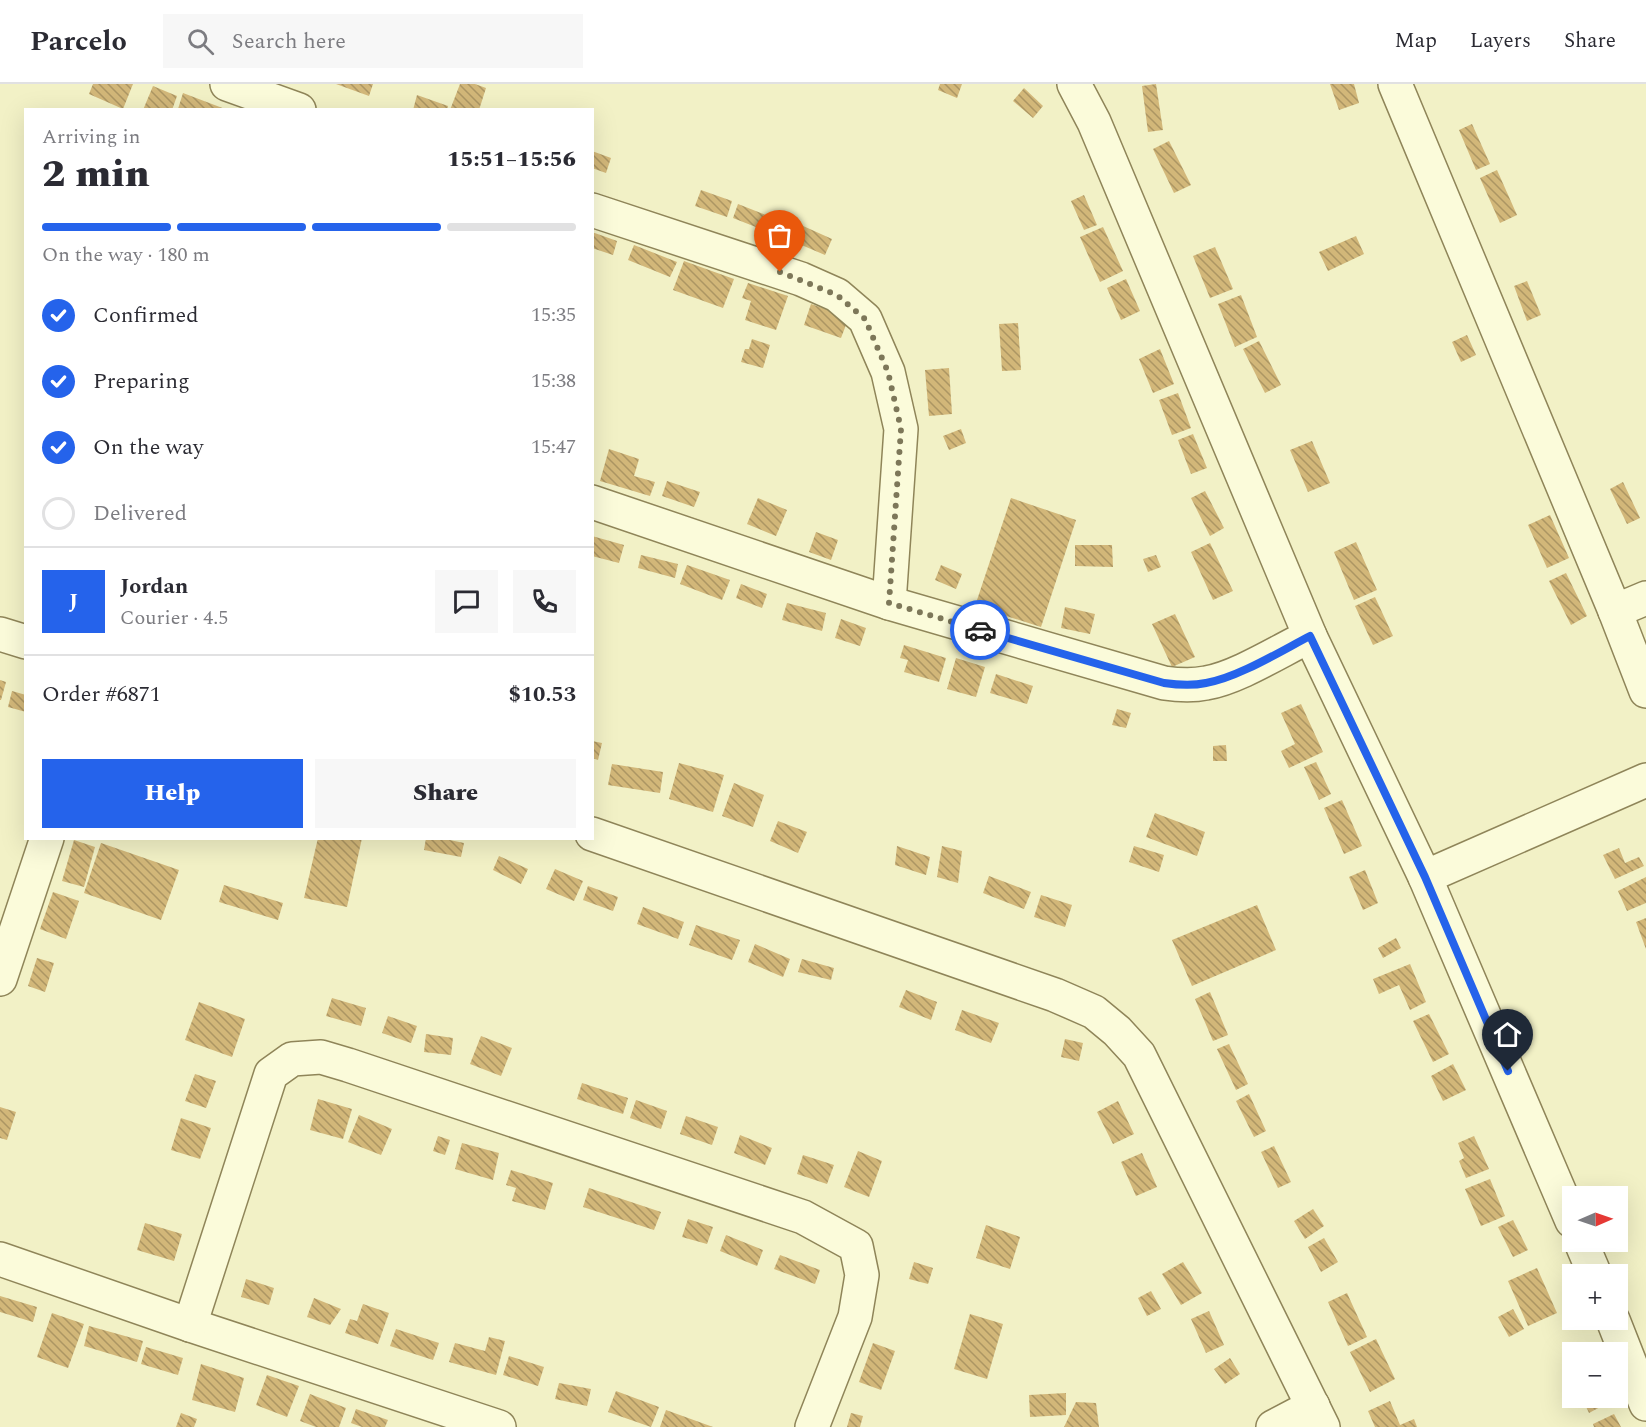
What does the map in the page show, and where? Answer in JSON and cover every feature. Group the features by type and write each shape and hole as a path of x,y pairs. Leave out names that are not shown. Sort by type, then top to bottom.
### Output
{"street":[{"path":"226,84 293,108"},
{"path":"1074,84 1095,122 1310,636 1425,877 1562,1198"},
{"path":"1395,84 1615,611 1646,691"},
{"path":"594,211 801,279 837,295 865,319 888,372 901,429 889,603"},
{"path":"594,503 889,603 1164,683 1184,685 1226,678 1310,636"},
{"path":"1615,611 1646,598"},
{"path":"0,634 24,641"},
{"path":"1425,877 1646,780"},
{"path":"594,835 1055,995 1094,1012 1117,1031 1139,1055 1318,1417 1273,1427"},
{"path":"3,961 46,840"},
{"path":"190,1325 271,1074 292,1059 321,1057 803,1216 856,1246 862,1275 855,1317 812,1427"},
{"path":"0,1259 190,1325 499,1427"},
{"path":"1616,1330 1646,1404"}],"building":[{"path":"93,84 133,84 123,108 89,94"},
{"path":"336,84 373,84 369,96"},
{"path":"460,84 475,84 486,88 480,108 451,108"},
{"path":"940,84 962,84 957,98 938,90"},
{"path":"1156,84 1163,130 1148,132 1142,86"},
{"path":"1330,84 1354,84 1359,103 1339,110"},
{"path":"153,86 177,96 173,108 144,108"},
{"path":"1024,88 1043,106 1033,118 1013,101"},
{"path":"183,93 222,108 178,108"},
{"path":"417,95 448,106 448,108 414,108"},
{"path":"1472,124 1490,164 1476,170 1459,130"},
{"path":"1169,141 1191,185 1174,193 1153,149"},
{"path":"594,152 611,158 606,173 594,169"},
{"path":"1497,170 1517,215 1500,223 1480,178"},
{"path":"701,190 732,201 727,217 695,206"},
{"path":"1084,195 1097,225 1084,230 1071,201"},
{"path":"738,204 784,222 779,236 733,218"},
{"path":"792,221 832,239 825,255 785,238"},
{"path":"1103,227 1123,271 1100,282 1080,237"},
{"path":"594,233 617,241 613,255 594,249"},
{"path":"1356,236 1364,254 1328,271 1319,252"},
{"path":"634,245 677,262 670,277 628,260"},
{"path":"1215,247 1233,289 1210,298 1193,256"},
{"path":"684,261 734,279 723,308 673,290"},
{"path":"1126,279 1140,311 1121,320 1107,288"},
{"path":"1527,281 1541,315 1527,321 1514,286"},
{"path":"748,283 788,296 776,330 745,320 751,301 742,298"},
{"path":"1241,295 1257,337 1235,347 1218,304"},
{"path":"811,304 849,317 841,338 804,325"},
{"path":"1018,323 1021,370 1002,371 999,324"},
{"path":"1467,335 1476,355 1461,362 1452,342"},
{"path":"752,339 770,345 763,368 741,362 745,349 749,349"},
{"path":"1259,341 1281,385 1265,393 1243,349"},
{"path":"1160,349 1174,384 1153,393 1139,359"},
{"path":"949,368 952,414 929,416 925,370"},
{"path":"1178,393 1191,428 1172,435 1159,400"},
{"path":"961,429 966,443 949,450 943,436"},
{"path":"1193,434 1207,468 1191,474 1178,440"},
{"path":"1312,441 1330,483 1308,492 1290,450"},
{"path":"609,449 639,459 634,476 655,482 650,496 600,481"},
{"path":"667,481 700,492 694,507 662,496"},
{"path":"1623,482 1640,518 1627,524 1610,489"},
{"path":"1205,491 1224,528 1210,536 1191,498"},
{"path":"758,498 787,510 776,536 747,524"},
{"path":"1011,498 1076,520 1041,627 975,606"},
{"path":"1550,515 1569,558 1547,568 1528,525"},
{"path":"816,532 838,540 831,560 809,552"},
{"path":"594,537 624,545 619,563 594,557"},
{"path":"1356,542 1377,590 1354,600 1334,552"},
{"path":"1210,543 1233,591 1213,600 1191,552"},
{"path":"1075,545 1112,545 1113,567 1075,566"},
{"path":"641,555 678,564 675,578 638,568"},
{"path":"1156,555 1161,567 1148,572 1143,559"},
{"path":"687,565 730,580 722,600 680,584"},
{"path":"941,565 962,574 956,589 935,580"},
{"path":"1566,573 1587,616 1571,625 1549,581"},
{"path":"741,584 767,594 762,608 736,598"},
{"path":"1375,597 1393,636 1373,645 1355,606"},
{"path":"787,603 826,613 822,631 782,620"},
{"path":"1065,607 1095,614 1090,634 1061,628"},
{"path":"1175,614 1195,657 1172,667 1152,624"},
{"path":"841,619 866,628 860,646 835,638"},
{"path":"904,645 946,658 939,682 904,672 908,660 900,658"},
{"path":"956,658 985,667 976,697 947,689"},
{"path":"996,674 1033,686 1027,704 990,693"},
{"path":"0,680 6,682 1,700 0,700"},
{"path":"12,691 24,694 24,711 8,707"},
{"path":"1301,704 1323,752 1289,768 1281,751 1295,744 1281,713"},
{"path":"1117,709 1131,713 1126,728 1112,725"},
{"path":"594,741 602,743 598,760 594,759"},
{"path":"1226,745 1227,761 1213,761 1213,746"},
{"path":"1316,762 1331,794 1319,800 1304,767"},
{"path":"679,763 724,775 713,812 669,799"},
{"path":"612,764 663,772 660,793 608,785"},
{"path":"734,783 764,795 753,827 722,816"},
{"path":"1342,800 1362,846 1344,854 1324,808"},
{"path":"1155,813 1205,832 1197,856 1146,837"},
{"path":"778,821 807,832 798,853 770,841"},
{"path":"74,840 95,847 84,887 62,881"},
{"path":"318,840 362,840 347,907 304,898"},
{"path":"426,840 450,840 464,843 461,857 424,850"},
{"path":"101,843 179,870 161,920 84,893"},
{"path":"897,846 930,857 926,875 895,865"},
{"path":"942,846 962,851 958,883 937,877"},
{"path":"1134,846 1164,855 1159,872 1129,862"},
{"path":"1619,848 1625,863 1639,857 1644,866 1615,879 1603,855"},
{"path":"499,856 528,869 521,884 493,870"},
{"path":"555,869 583,881 574,901 546,889"},
{"path":"1365,870 1378,903 1363,910 1349,877"},
{"path":"989,876 1031,892 1024,909 983,893"},
{"path":"1646,877 1646,903 1627,911 1618,891"},
{"path":"224,885 283,903 278,920 219,902"},
{"path":"588,886 618,897 613,911 583,900"},
{"path":"53,892 79,901 66,939 40,929"},
{"path":"1041,895 1072,905 1065,927 1034,917"},
{"path":"1257,905 1276,950 1192,986 1172,940"},
{"path":"643,907 684,922 678,939 637,924"},
{"path":"1646,918 1646,949 1636,922"},
{"path":"696,925 740,940 732,960 689,945"},
{"path":"1396,938 1401,948 1383,958 1378,948"},
{"path":"755,944 790,959 783,977 748,962"},
{"path":"37,958 54,963 45,992 28,986"},
{"path":"802,959 834,968 831,980 798,972"},
{"path":"1410,964 1426,1002 1410,1010 1399,985 1379,994 1373,979"},
{"path":"906,990 937,1002 931,1020 899,1007"},
{"path":"1210,992 1228,1035 1213,1041 1195,999"},
{"path":"332,998 366,1008 361,1026 326,1016"},
{"path":"199,1002 245,1019 232,1057 185,1040"},
{"path":"962,1010 999,1023 991,1043 955,1030"},
{"path":"1429,1014 1449,1054 1433,1062 1413,1021"},
{"path":"388,1016 417,1026 411,1043 382,1033"},
{"path":"426,1034 453,1038 451,1055 424,1052"},
{"path":"481,1036 512,1048 501,1076 470,1064"},
{"path":"1065,1039 1083,1043 1079,1061 1061,1057"},
{"path":"1229,1044 1248,1084 1236,1090 1217,1049"},
{"path":"1453,1064 1466,1090 1443,1101 1431,1076"},
{"path":"195,1074 216,1081 206,1108 185,1101"},
{"path":"582,1083 628,1098 623,1114 577,1099"},
{"path":"1249,1094 1266,1131 1254,1137 1236,1101"},
{"path":"318,1099 352,1109 343,1139 310,1130"},
{"path":"636,1100 667,1111 661,1129 630,1118"},
{"path":"1118,1101 1134,1134 1113,1144 1097,1112"},
{"path":"0,1107 16,1112 7,1140 0,1138"},
{"path":"359,1115 392,1129 381,1155 348,1142"},
{"path":"686,1116 718,1127 712,1145 680,1134"},
{"path":"181,1118 211,1128 200,1159 171,1150"},
{"path":"740,1135 772,1148 765,1165 734,1153"},
{"path":"438,1136 450,1140 445,1155 433,1151"},
{"path":"1474,1136 1489,1169 1466,1178 1459,1161 1464,1158 1458,1143"},
{"path":"462,1143 499,1153 493,1180 455,1169"},
{"path":"1274,1146 1291,1182 1278,1188 1261,1152"},
{"path":"858,1151 882,1161 869,1197 844,1187"},
{"path":"1142,1153 1157,1187 1136,1196 1121,1162"},
{"path":"803,1155 834,1165 827,1184 797,1174"},
{"path":"511,1170 553,1183 545,1210 512,1201 516,1188 506,1185"},
{"path":"1490,1179 1505,1216 1481,1226 1465,1189"},
{"path":"589,1188 661,1212 654,1230 583,1207"},
{"path":"1313,1209 1324,1226 1305,1239 1294,1221"},
{"path":"688,1219 713,1227 707,1244 682,1237"},
{"path":"1513,1220 1528,1250 1513,1257 1498,1227"},
{"path":"145,1223 182,1234 174,1261 137,1250"},
{"path":"986,1225 1020,1237 1010,1269 976,1258"},
{"path":"726,1235 763,1250 757,1266 720,1251"},
{"path":"1324,1238 1338,1262 1321,1272 1308,1247"},
{"path":"780,1255 820,1270 815,1284 774,1269"},
{"path":"914,1262 933,1268 928,1284 909,1279"},
{"path":"1183,1262 1202,1293 1181,1305 1162,1274"},
{"path":"1537,1268 1557,1313 1528,1326 1508,1281"},
{"path":"246,1279 274,1288 269,1305 241,1297"},
{"path":"1151,1291 1161,1309 1147,1316 1138,1298"},
{"path":"1347,1293 1367,1337 1348,1346 1328,1302"},
{"path":"0,1296 37,1307 33,1322 0,1312"},
{"path":"314,1298 341,1309 330,1325 307,1317"},
{"path":"363,1304 389,1313 378,1344 345,1333 350,1319 357,1321"},
{"path":"1513,1309 1524,1329 1509,1337 1498,1317"},
{"path":"1209,1311 1224,1345 1206,1353 1191,1319"},
{"path":"52,1313 84,1324 68,1368 37,1357"},
{"path":"970,1314 1003,1324 987,1379 954,1369"},
{"path":"89,1326 143,1341 137,1362 84,1346"},
{"path":"396,1329 439,1343 433,1360 390,1346"},
{"path":"489,1337 505,1341 496,1375 449,1362 455,1343 485,1351"},
{"path":"1376,1339 1395,1379 1370,1392 1350,1352"},
{"path":"873,1343 895,1351 881,1390 859,1382"},
{"path":"146,1347 183,1358 178,1375 141,1364"},
{"path":"509,1356 544,1367 538,1386 503,1375"},
{"path":"1230,1358 1240,1374 1225,1384 1214,1369"},
{"path":"201,1364 244,1378 235,1412 192,1400"},
{"path":"267,1375 299,1386 287,1417 256,1405"},
{"path":"559,1383 591,1389 587,1406 555,1399"},
{"path":"616,1391 659,1407 651,1427 608,1412"},
{"path":"1066,1393 1066,1415 1030,1417 1029,1395"},
{"path":"310,1394 346,1408 339,1427 316,1427 300,1421"},
{"path":"1390,1401 1400,1425 1414,1419 1417,1427 1375,1427 1368,1411"},
{"path":"1076,1402 1096,1403 1099,1427 1064,1427"},
{"path":"1587,1408 1598,1408 1589,1413"},
{"path":"356,1409 388,1420 385,1427 362,1427 351,1423"},
{"path":"666,1410 713,1427 660,1427"},
{"path":"181,1413 197,1419 194,1427 176,1427"},
{"path":"851,1413 863,1416 860,1427 847,1427"},
{"path":"1614,1414 1621,1427 1594,1427 1593,1424"}],"way so far":[{"path":"780,272 837,295 865,319 888,372 901,429 889,603 980,630"}],"route":[{"path":"980,630 1164,683 1184,685 1226,678 1310,636 1425,877 1508,1071"}]}
